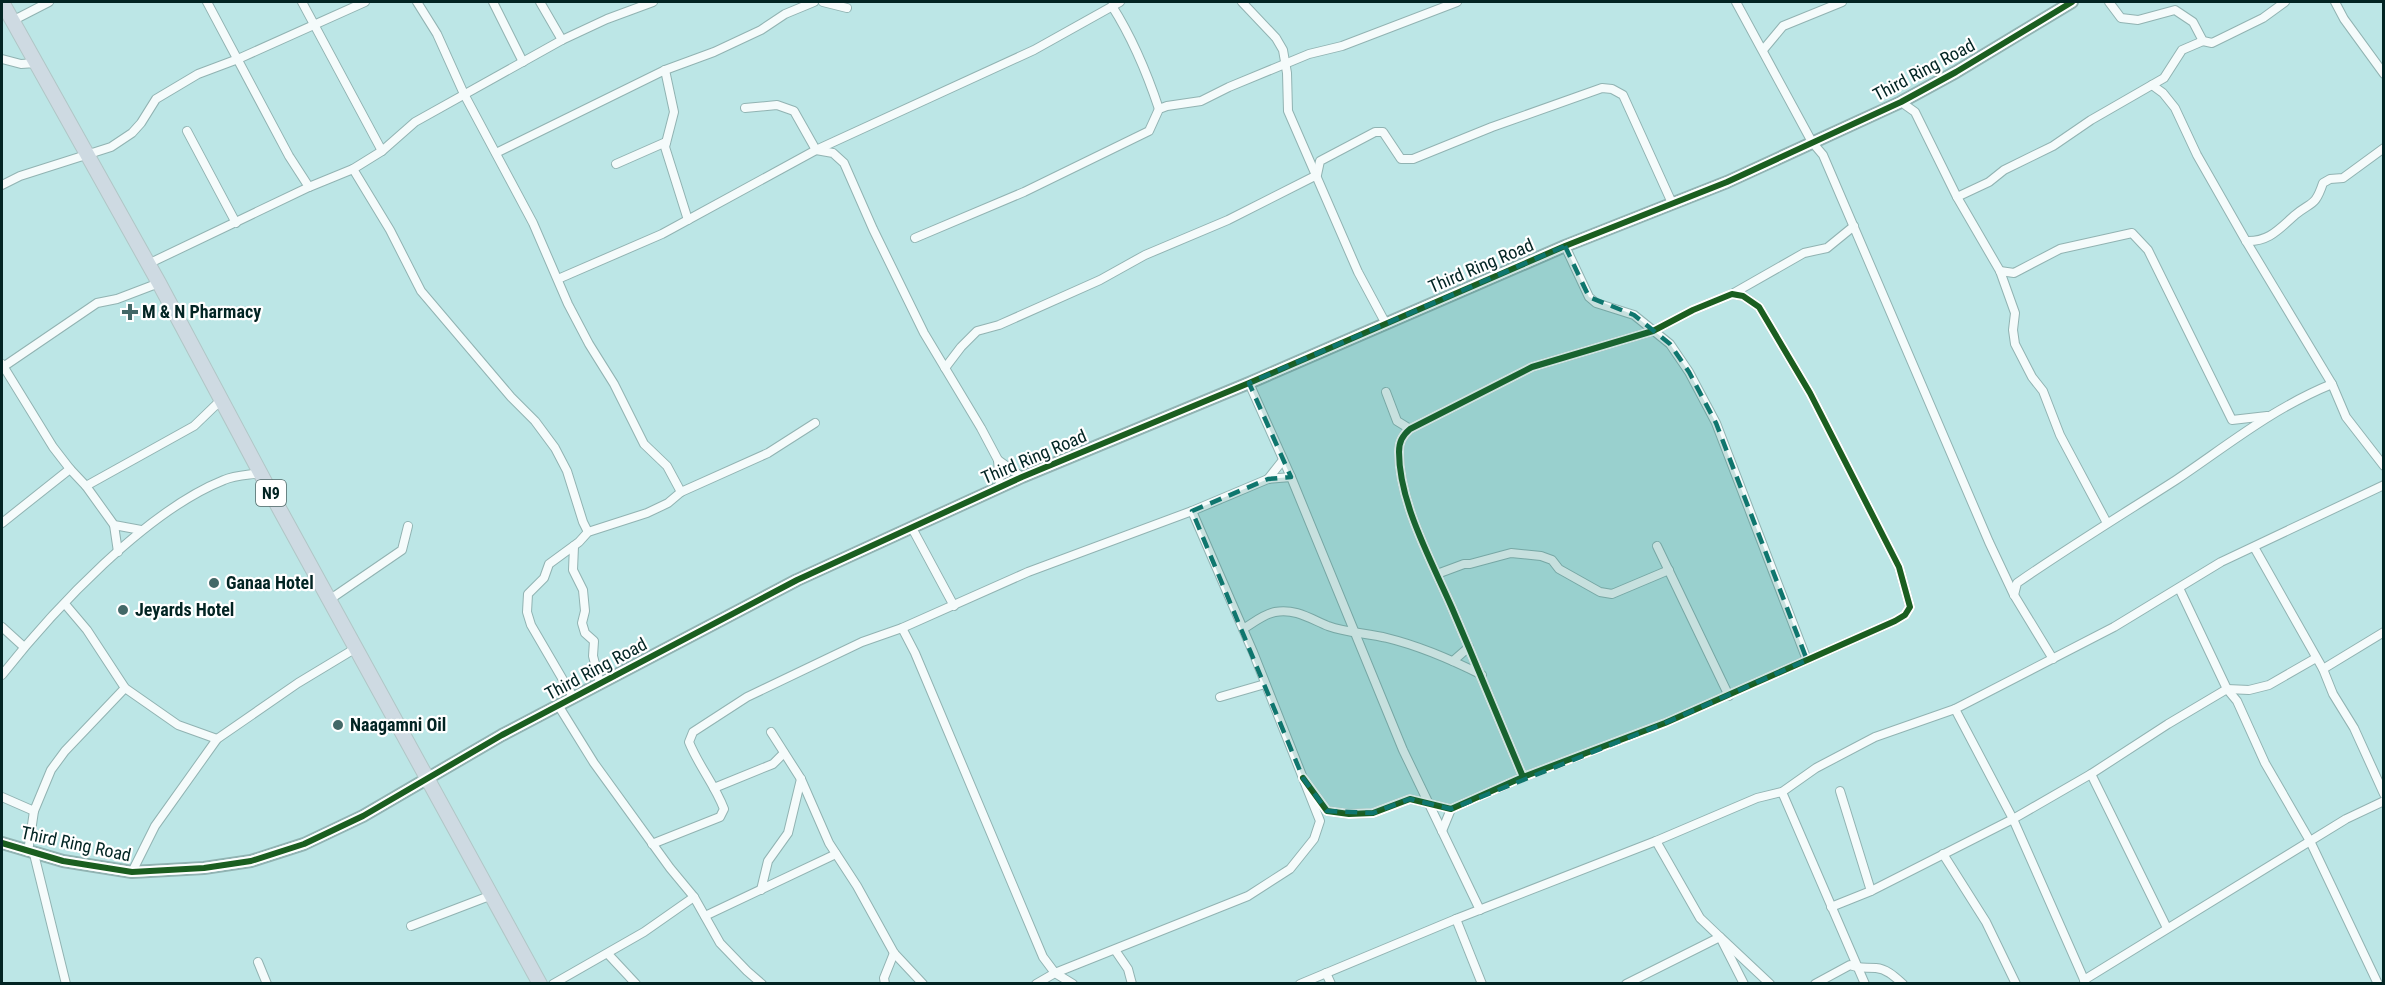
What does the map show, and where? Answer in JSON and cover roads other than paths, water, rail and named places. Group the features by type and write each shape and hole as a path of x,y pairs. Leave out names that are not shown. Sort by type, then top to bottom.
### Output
{"highway":[{"name":"N9","path":"2,2 159,283 260,473 540,984"}],"street":[{"path":"12,21 49,2"},
{"path":"207,2 289,156 309,188"},
{"path":"302,2 382,151"},
{"path":"2,185 20,176 111,147 132,133 156,99 198,74 238,59 365,2"},
{"path":"417,2 437,34 464,94 533,223 589,344 614,384 644,444 667,466 681,492"},
{"path":"493,2 523,62"},
{"path":"540,2 562,40"},
{"path":"148,264 353,169 382,151 416,122 464,94 562,40 637,4 653,2"},
{"path":"496,153 664,70 714,52 761,30 784,14 814,2"},
{"path":"824,2 847,8"},
{"path":"1242,2 1276,38 1283,50 1287,73 1288,111 1358,272 1386,324"},
{"path":"1159,109 1201,101 1309,54 1342,46 1457,2"},
{"path":"1736,2 1812,142 1822,155 1957,471 2014,595 2053,659"},
{"path":"1763,50 1783,26 1842,2"},
{"name":"Third Ring Road","path":"2,843 31,853 132,872 204,868 250,861 314,839 363,816 502,735 797,580 1022,477 1249,383 1565,246 1727,182 1901,102 1956,72 2072,2"},
{"path":"2109,2 2121,18 2138,20 2175,10 2193,22 2203,40 2212,43 2263,18 2285,2"},
{"path":"2335,2 2344,19 2384,74"},
{"path":"558,279 688,220 816,150 1035,50 1117,3 1145,68 1159,109 1149,131 1024,192 915,238"},
{"path":"1957,197 2053,146 2164,78 2182,50 2203,40"},
{"path":"2,59 21,64 36,63"},
{"path":"664,70 674,112 665,147 688,220"},
{"path":"2152,85 2163,93 2175,108 2197,155 2332,384 2346,417 2384,466"},
{"path":"1317,175 1320,161 1375,132 1383,132 1401,159 1413,159 1492,127 1602,88 1612,89 1623,95 1672,202"},
{"path":"1901,102 1915,112 1957,197 2000,271 2015,312 2013,330 2015,344 2032,377 2043,391 2060,435 2108,523"},
{"path":"745,108 777,105 794,111 816,150"},
{"path":"187,131 236,223"},
{"path":"616,164 666,142"},
{"path":"2246,241 2258,242 2275,234 2296,215 2312,205 2318,198 2323,183 2343,178 2384,148"},
{"path":"816,150 833,153 844,163 873,229 924,333 998,460 1000,487"},
{"path":"353,169 390,230 421,291 511,397 535,421 555,448 567,471 588,532"},
{"path":"945,368 961,346 977,332 999,325 1100,280 1145,255 1228,220 1317,175"},
{"path":"1523,777 1482,675 1420,535 1400,469 1399,450 1402,436 1410,429 1532,367 1653,331 1693,310 1732,294 1804,253 1827,248 1854,226"},
{"path":"2000,271 2014,273 2061,249 2133,232 2148,250 2232,420 2267,416"},
{"path":"1565,246 1589,297 1596,303 1634,315 1670,344 1689,372 1716,423 1807,660"},
{"path":"118,552 114,525 86,486 53,447 2,366 97,303 117,299 159,283"},
{"path":"1303,778 1327,811 1349,814 1373,813 1410,799 1451,809 1523,777 1729,696 1905,615 1910,607 1899,567 1790,358 1759,307 1743,296 1732,294"},
{"path":"1249,383 1291,477 1403,750 1480,910"},
{"path":"2014,595 2017,583 2267,416 2300,397 2332,384"},
{"path":"1386,392 1397,421 1410,429"},
{"path":"86,486 194,426 222,399"},
{"path":"573,697 531,625 527,612 528,594 544,578 549,564 574,546 588,532 647,513 668,503 681,492 768,453 815,423"},
{"path":"998,460 1022,477"},
{"path":"1268,479 1283,460"},
{"path":"2,523 70,469"},
{"path":"2,675 24,647 65,604 141,530 184,500 226,479 260,473"},
{"path":"652,844 720,817 724,809 696,760 689,742 693,732 725,710 772,684 862,642 902,628 1028,572 1192,511 1268,479 1291,477"},
{"path":"1300,984 1456,919 1656,842 1756,798 1782,792 1816,768 1875,737 1955,709 2114,627 2221,562 2384,485"},
{"path":"1036,984 1055,973 1248,897 1290,868 1314,839 1320,821 1243,629 1192,511"},
{"path":"114,525 141,530"},
{"path":"330,600 402,549 408,526"},
{"path":"912,528 954,606"},
{"path":"574,546 573,570 583,590 585,611 582,622 585,633 594,641 593,656 600,683"},
{"path":"1657,546 1729,696"},
{"path":"2254,547 2323,669 2333,694 2354,728 2384,794"},
{"path":"1437,574 1464,564 1511,553 1524,553 1547,558 1559,569 1600,592 1611,594 1669,570"},
{"path":"2179,588 2227,690 2236,701 2265,763 2310,842 2378,984"},
{"path":"65,604 87,630 124,688 178,725 217,740"},
{"path":"1243,629 1276,612 1291,611 1329,626 1390,639 1453,661 1482,675"},
{"path":"2,627 24,647"},
{"path":"902,628 915,653 1043,957 1055,973 1073,984"},
{"path":"2323,669 2384,632"},
{"path":"1453,661 1469,647"},
{"path":"132,872 155,826 217,740 298,683 356,648"},
{"path":"1831,907 1871,891 2013,819 2227,690 2250,690 2269,685 2316,658"},
{"path":"1220,698 1265,684"},
{"path":"66,984 31,853 34,811 51,770 124,688"},
{"path":"558,705 594,763 652,844 694,897 720,943 762,984"},
{"path":"1955,709 2013,819 2085,982 2167,928 2346,819 2384,801"},
{"path":"771,732 801,779 828,843 857,886 894,953 923,984"},
{"path":"714,788 773,764 784,753"},
{"path":"2091,774 2167,928"},
{"path":"761,890 768,861 788,833 801,779"},
{"path":"1840,790 1871,891"},
{"path":"1782,792 1865,984"},
{"path":"2,797 34,811"},
{"path":"1442,831 1451,809"},
{"path":"1656,842 1700,918 1770,984"},
{"path":"705,916 836,854"},
{"path":"1943,854 1986,922 2016,984"},
{"path":"411,926 492,895"},
{"path":"553,984 644,932 694,897"},
{"path":"1456,919 1482,984"},
{"path":"1626,984 1720,937"},
{"path":"1720,937 1744,984"},
{"path":"1115,950 1128,969 1132,984"},
{"path":"885,984 884,978 894,953"},
{"path":"608,954 636,984"},
{"path":"258,962 267,984"},
{"path":"1815,984 1850,965 1858,969 1879,968 1890,973 1902,984"},
{"path":"1326,972 1331,984"}],"place":[{"name":"M & N Pharmacy","path":"130,312"},
{"name":"Ganaa Hotel","path":"214,583"},
{"name":"Jeyards Hotel","path":"123,610"},
{"name":"Naagamni Oil","path":"338,725"}]}
